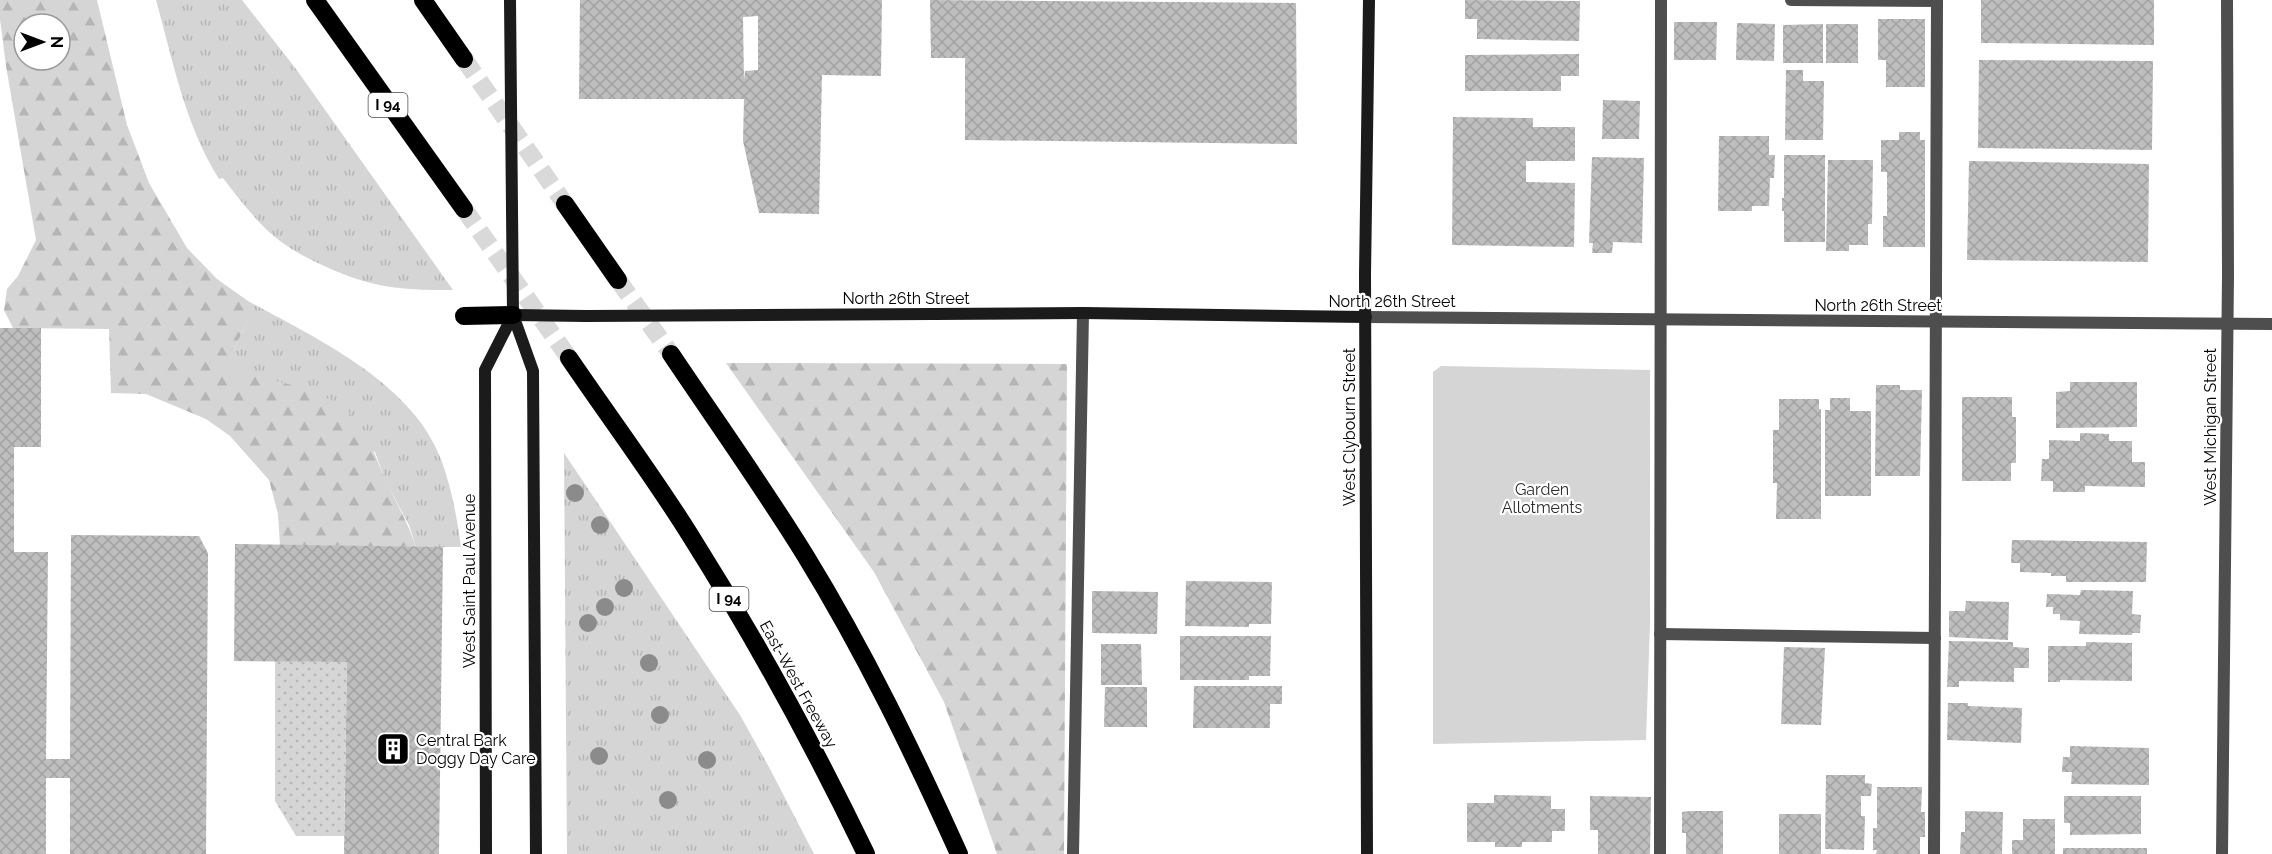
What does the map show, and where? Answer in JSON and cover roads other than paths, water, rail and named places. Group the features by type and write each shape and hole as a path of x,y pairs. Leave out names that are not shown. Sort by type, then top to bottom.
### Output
{"highway":[{"name":"I 94","path":"315,0 464,209"},
{"path":"423,0 464,58"},
{"path":"565,204 618,280"},
{"path":"464,316 513,315"},
{"path":"671,354 805,555 852,636 925,778 959,854"},
{"name":"East-West Freeway","path":"569,358 689,532 741,619 827,774 866,854"}],"street":[{"name":"West Saint Paul Avenue","path":"510,0 513,315 533,371 536,854"},
{"name":"West Clybourn Street","path":"1367,854 1366,317 1369,0"},
{"path":"1660,854 1661,0"},
{"path":"1791,0 1937,1 1934,854"},
{"name":"West Michigan Street","path":"2222,854 2227,324 2227,0"},
{"name":"North 26th Street","path":"513,315 1083,313 2272,324"},
{"path":"1073,854 1083,313"},
{"name":"West Saint Paul Avenue","path":"486,854 484,370 513,315"},
{"path":"1660,634 1935,638"}],"tunnel":[{"path":"464,59 565,204"},
{"path":"464,209 569,358"},
{"path":"618,280 671,354"}],"place":[{"name":"Central Bark Doggy Day Care","path":"393,749"}],"park label":[{"name":"Garden Allotments","path":"1542,498"}]}
